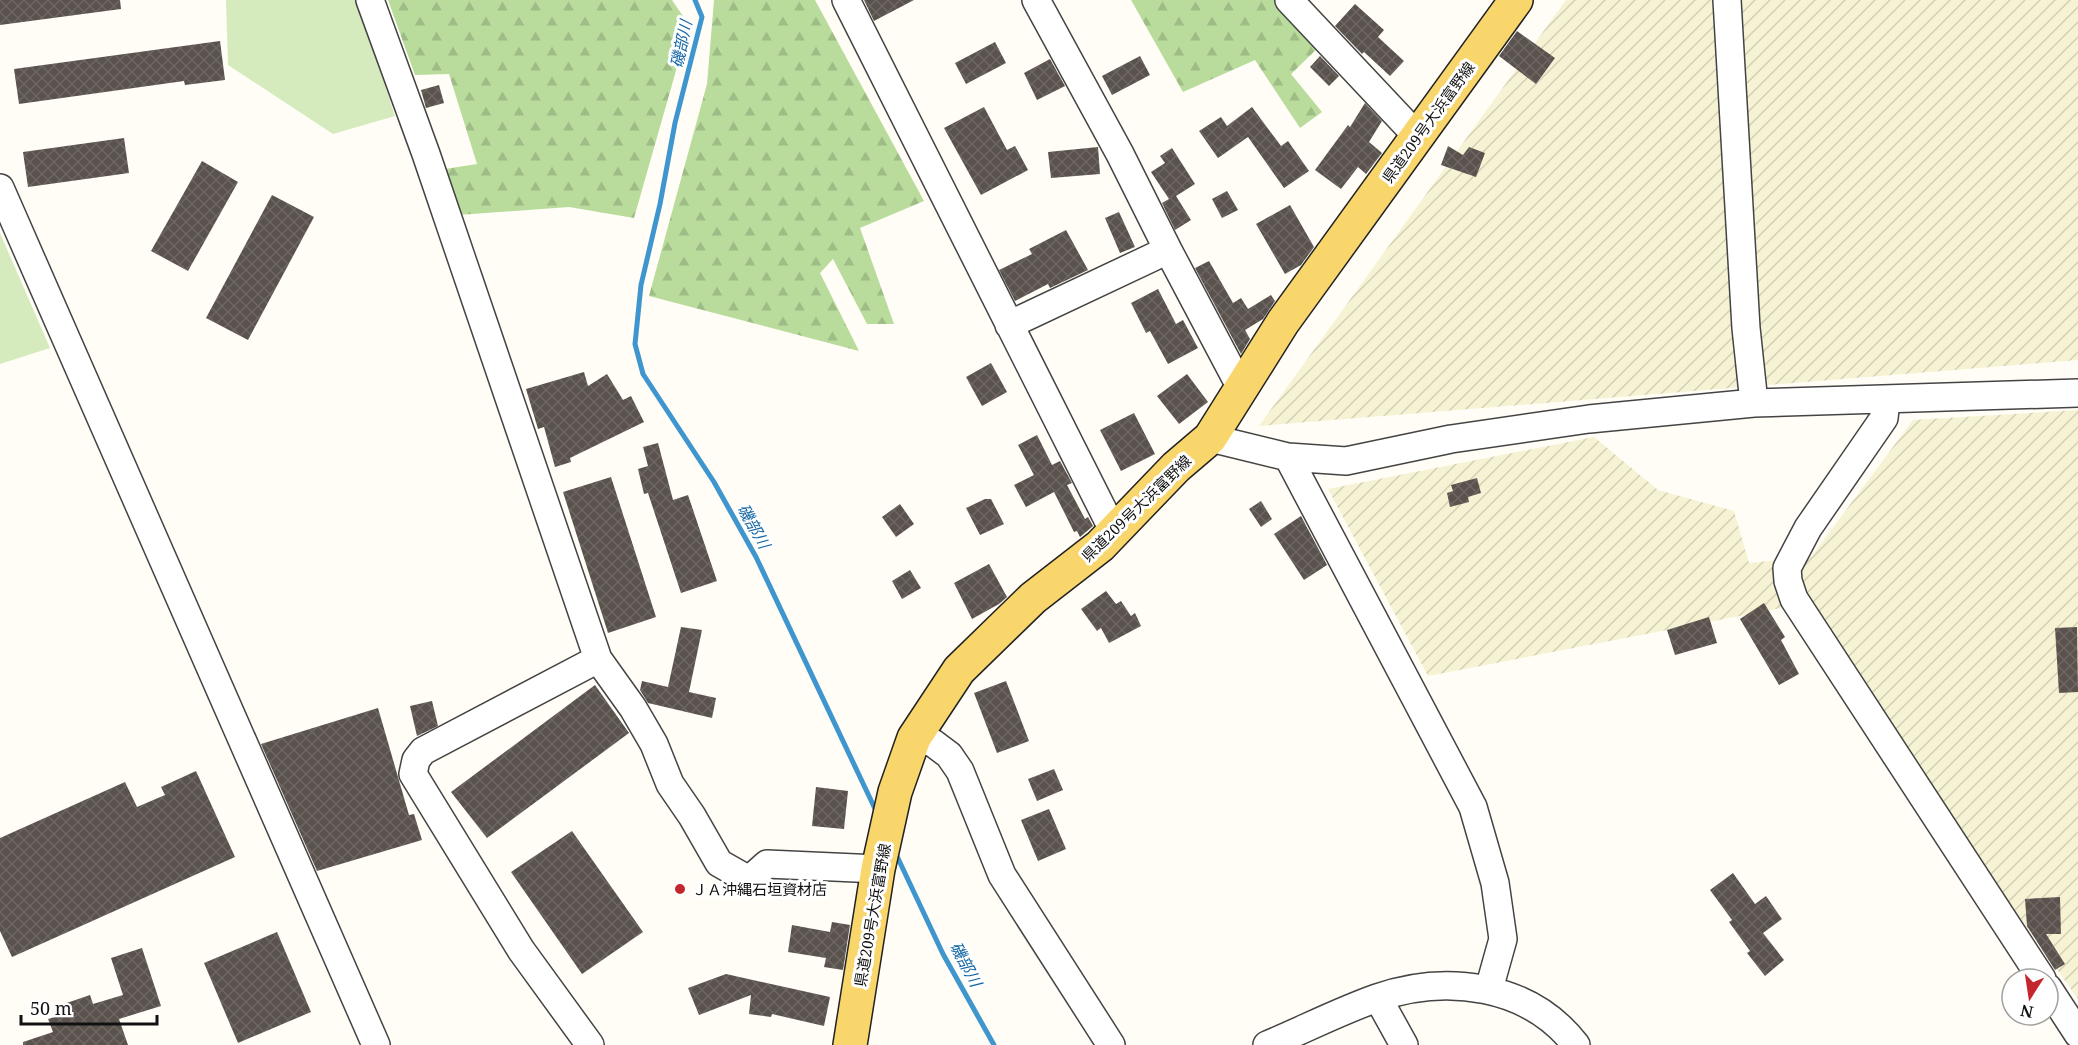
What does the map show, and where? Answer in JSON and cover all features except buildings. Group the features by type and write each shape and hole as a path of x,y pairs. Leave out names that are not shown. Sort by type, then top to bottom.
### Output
{"main road":[{"name":"県道209号大浜富野線","path":"850,1045 878,869 895,792 914,738 959,670 1033,598 1100,546 1176,467 1210,438 1283,322 1516,0"}],"street":[{"path":"370,0 430,166 598,659 633,708 654,744 670,784 692,816 719,863 749,880 767,864 878,869"},
{"path":"846,0 1114,532"},
{"path":"1036,0 1120,154 1241,388"},
{"path":"1289,0 1417,136"},
{"path":"1727,0 1746,328 1754,403"},
{"path":"0,188 376,1045"},
{"path":"1009,325 1168,250"},
{"path":"1210,438 1288,457 1346,460 1451,439 1589,418 1754,403 2078,393"},
{"path":"1886,400 1884,418 1808,528 1787,568 1788,581 1794,599 2034,967"},
{"path":"1288,457 1473,807 1494,883 1503,939 1489,989"},
{"path":"590,1045 521,950 413,774 416,760 423,751 598,659"},
{"path":"914,738 933,743 949,755 960,771 1002,875 1111,1045"},
{"path":"1267,1045 1378,998 1433,985 1489,989 1530,1004 1565,1030 1576,1045"},
{"path":"1378,998 1404,1045"},
{"path":"2060,1006 2078,1034"}],"shaded area":[{"path":"1566,0 2078,0 2078,360 1259,426"},
{"path":"2078,410 2078,999 2060,974 2060,967 2055,967 1797,605 1428,676 1328,489 1594,437 1658,490 1734,511 1749,563 1811,557 1913,420"}],"green space":[{"path":"226,0 357,0 395,116 333,134 228,65"},
{"path":"388,0 672,0 689,25 634,218 569,207 458,215 445,169 477,164 449,74 415,75"},
{"path":"714,0 815,0 924,201 860,228 894,324 867,324 833,259 820,273 859,351 649,296 707,84"},
{"path":"1131,0 1278,0 1321,45 1291,74 1322,112 1300,128 1255,60 1183,92"},
{"path":"0,233 50,348 0,364"}],"waterway":[{"name":"磯部川","path":"695,0 702,17 675,123 660,204 641,285 635,344 643,374 714,482 756,557 877,813"},
{"name":"磯部川","path":"895,852 943,954 994,1045"}],"place":[{"name":"ＪＡ沖縄石垣資材店","path":"680,889"}]}
